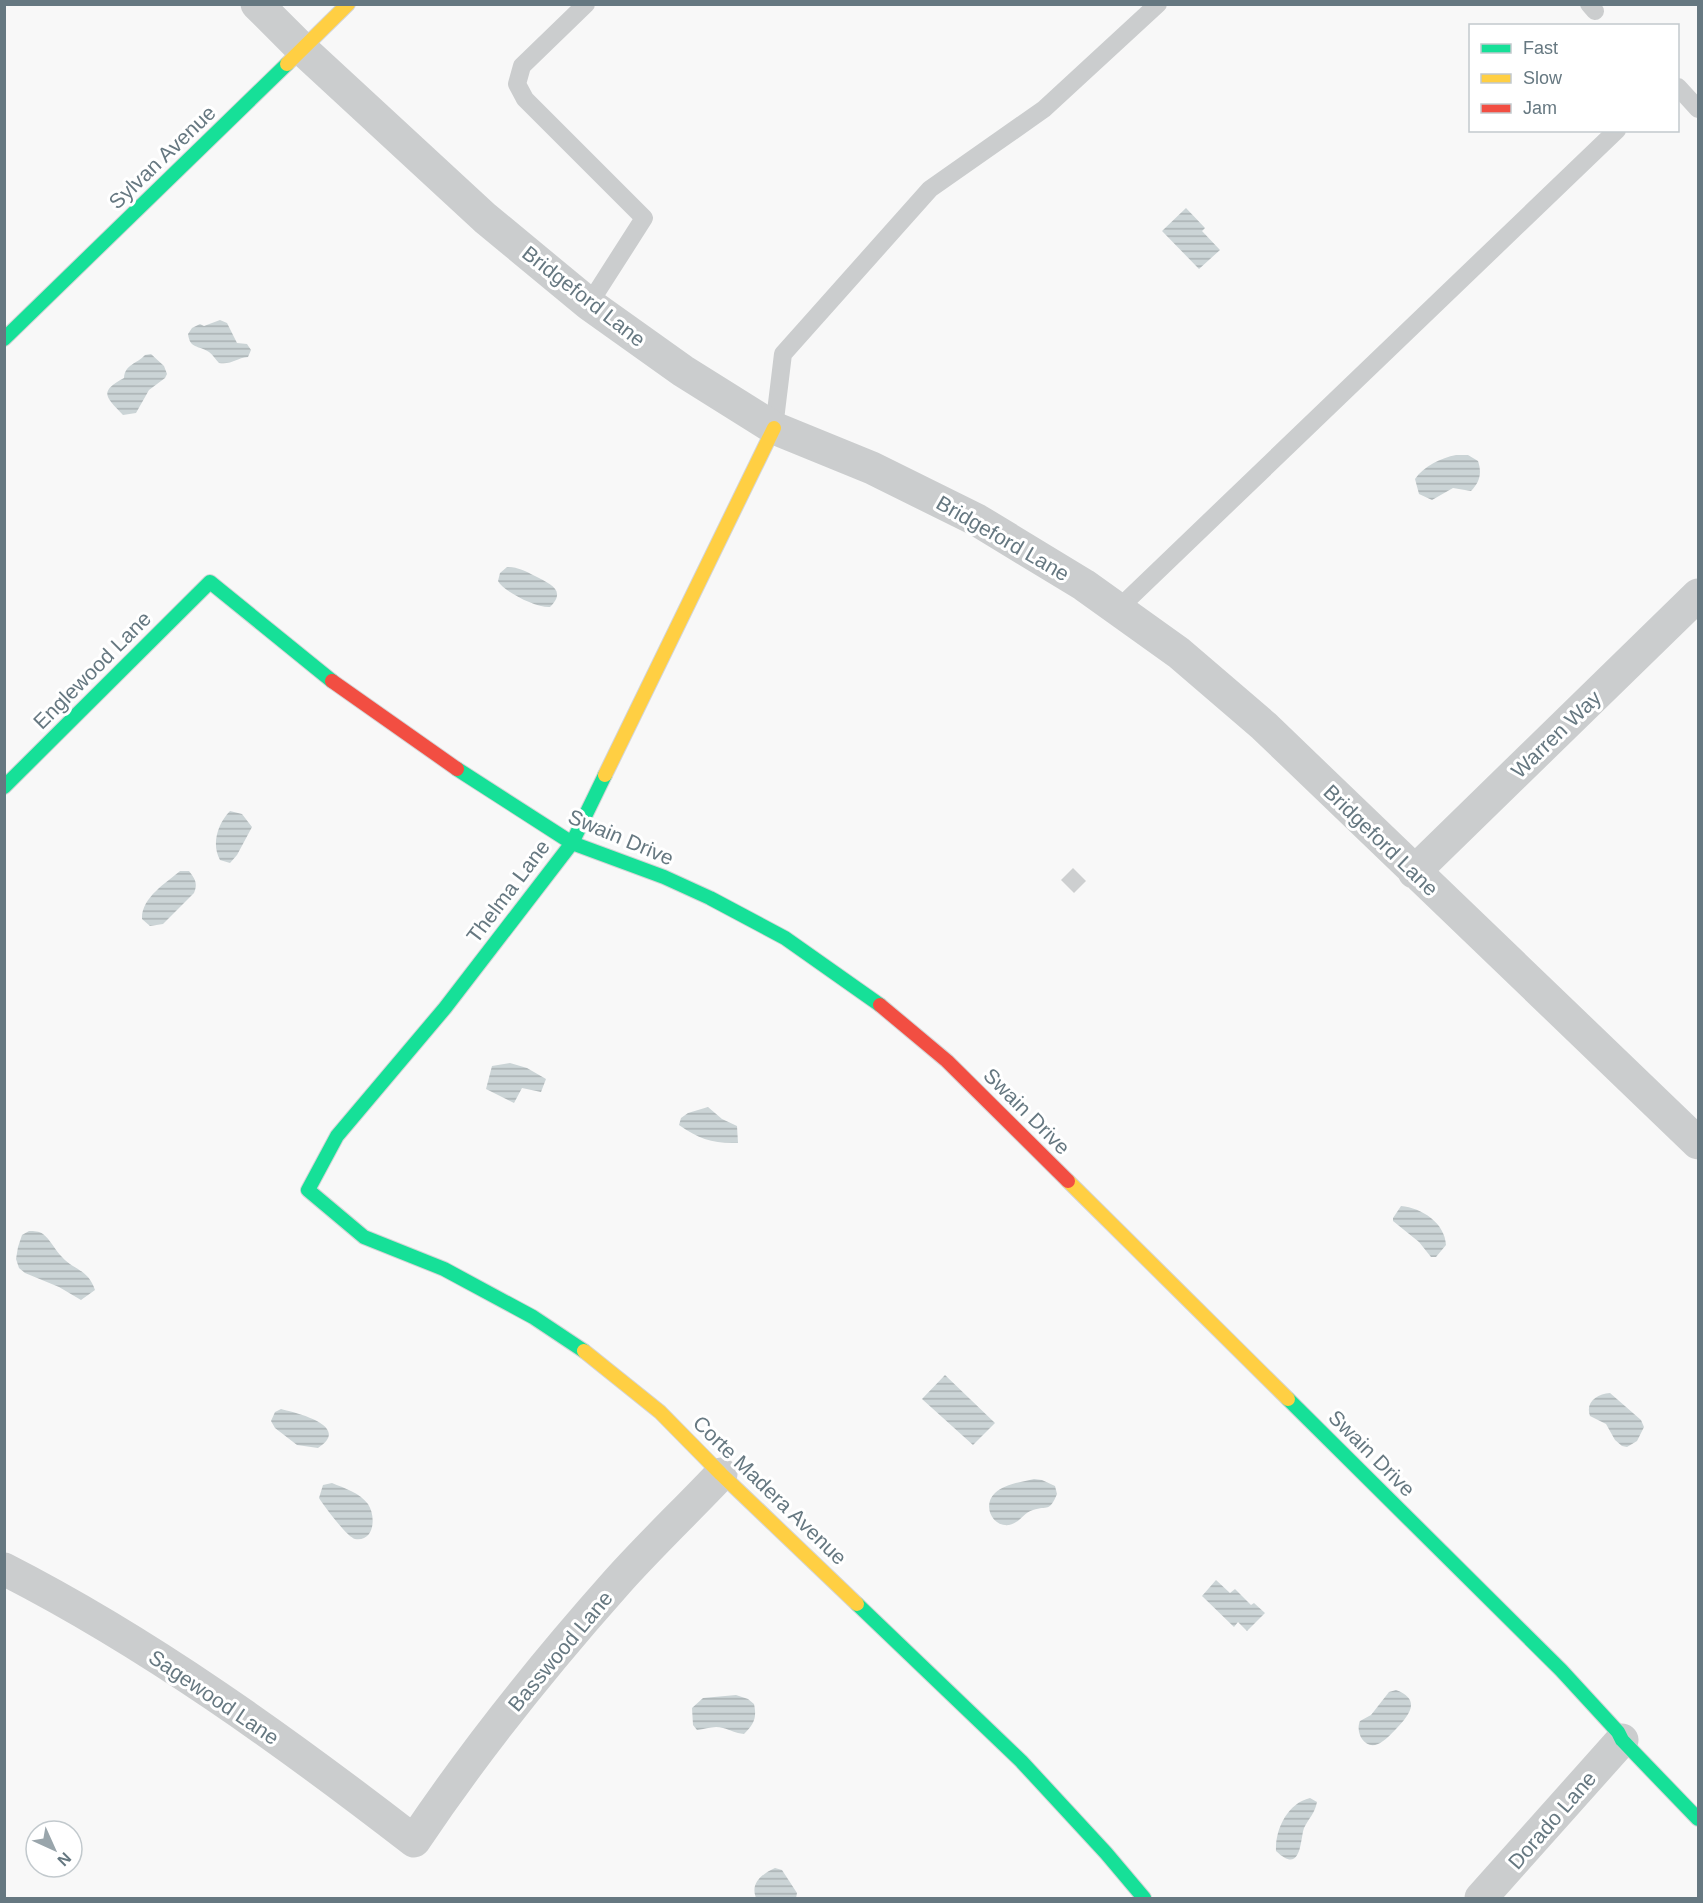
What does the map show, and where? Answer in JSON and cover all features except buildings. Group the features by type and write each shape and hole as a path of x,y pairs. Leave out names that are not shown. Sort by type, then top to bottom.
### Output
{"street":[{"name":"Bridgeford Lane","path":"257,4 302,49 485,218 589,304 683,370 774,428 872,468 977,520 1084,585 1179,653 1264,726 1698,1143"},
{"name":"Sylvan Avenue","path":"4,339 348,4"},
{"name":"Thelma Lane","path":"309,1190 337,1136 445,1008 572,843 774,428"},
{"name":"Swain Drive","path":"210,582 318,671 432,753 572,843 664,877 785,938 868,995 947,1060 1561,1670 1618,1732 1622,1740 1698,1819"},
{"name":"Englewood Lane","path":"4,787 210,582"},
{"name":"Warren Way","path":"1414,872 1698,595"},
{"name":"Corte Madera Avenue","path":"309,1190 364,1237 444,1269 533,1317 593,1357 660,1412 721,1474 1021,1761 1106,1853 1144,1899"},
{"name":"Basswood Lane","path":"414,1841 526,1688 618,1581 721,1474"},
{"name":"Sagewood Lane","path":"4,1569 129,1640 249,1718 414,1841"},
{"name":"Dorado Lane","path":"1481,1899 1622,1740"}],"lane":[{"path":"586,4 522,66 517,84 525,99 644,218 589,304"},
{"path":"774,428 783,354 930,189 1044,109 1158,4"},
{"path":"1679,89 1698,109"},
{"path":"1118,609 1615,132"}],"shaded area":[{"path":"1186,208 1205,228 1202,231 1220,250 1199,269 1162,231"},
{"path":"220,320 227,323 237,343 247,344 251,350 248,357 219,363 209,352 191,342 188,334 192,328"},
{"path":"151,354 164,366 167,374 149,390 136,413 123,415 112,404 107,395 108,391 110,387 124,378 129,367 145,355"},
{"path":"1456,455 1468,455 1478,461 1479,477 1471,491 1453,488 1432,500 1419,494 1415,479 1419,474 1433,463"},
{"path":"507,567 525,571 551,585 557,592 555,601 550,607 544,607 507,590 498,581 500,573"},
{"path":"230,811 242,814 252,827 237,855 230,863 220,860 216,841 222,821"},
{"path":"180,871 189,871 193,876 196,884 194,893 163,924 150,926 142,919 146,904 155,892"},
{"path":"510,1063 527,1068 546,1079 541,1092 522,1088 514,1103 486,1089 492,1066"},
{"path":"708,1107 722,1119 737,1126 738,1143 707,1140 679,1125 681,1118 688,1113"},
{"path":"1401,1206 1424,1213 1442,1230 1446,1245 1436,1257 1431,1257 1419,1242 1393,1221"},
{"path":"29,1231 46,1236 67,1262 89,1278 95,1290 81,1300 19,1268 16,1259 18,1247 22,1235"},
{"path":"945,1375 995,1423 973,1445 922,1399"},
{"path":"1610,1393 1641,1420 1644,1427 1637,1441 1627,1447 1615,1440 1606,1424 1590,1416 1589,1407 1593,1400"},
{"path":"281,1409 318,1422 329,1433 327,1440 318,1448 297,1445 275,1428 271,1421 275,1412"},
{"path":"1034,1479 1055,1486 1057,1494 1050,1506 1030,1511 1009,1525 998,1523 989,1509 989,1503 995,1493 1008,1485"},
{"path":"332,1483 365,1500 371,1509 372,1527 367,1536 362,1539 351,1537 319,1498 323,1485"},
{"path":"1216,1580 1230,1593 1235,1589 1251,1605 1254,1603 1265,1613 1247,1631 1238,1622 1234,1627 1202,1596"},
{"path":"1396,1690 1409,1698 1411,1708 1409,1713 1401,1724 1378,1744 1365,1742 1360,1735 1360,1721 1371,1715 1389,1692"},
{"path":"736,1695 754,1704 754,1720 744,1734 720,1727 697,1730 693,1725 692,1708 703,1698"},
{"path":"1310,1798 1317,1802 1304,1828 1298,1853 1295,1858 1285,1858 1276,1851 1278,1834 1284,1818 1295,1805"},
{"path":"775,1868 782,1870 797,1893 796,1898 756,1898 756,1883"}],"traffic: fast":[{"path":"4,339 287,64"},
{"path":"4,787 210,582 332,681"},
{"path":"457,769 572,843 664,877 710,898 785,938 880,1005"},
{"path":"584,1351 533,1317 444,1269 364,1237 308,1190 337,1136 445,1008 572,843 605,775"},
{"path":"1288,1399 1561,1670 1618,1732 1622,1740 1698,1819"},
{"path":"857,1604 1021,1761 1144,1898"}],"traffic: slow":[{"path":"287,64 348,4"},
{"path":"605,775 774,428"},
{"path":"1068,1181 1288,1399"},
{"path":"584,1351 660,1412 721,1474 857,1604"}],"traffic: jam":[{"path":"332,681 457,769"},
{"path":"880,1005 947,1061 1068,1181"}]}
